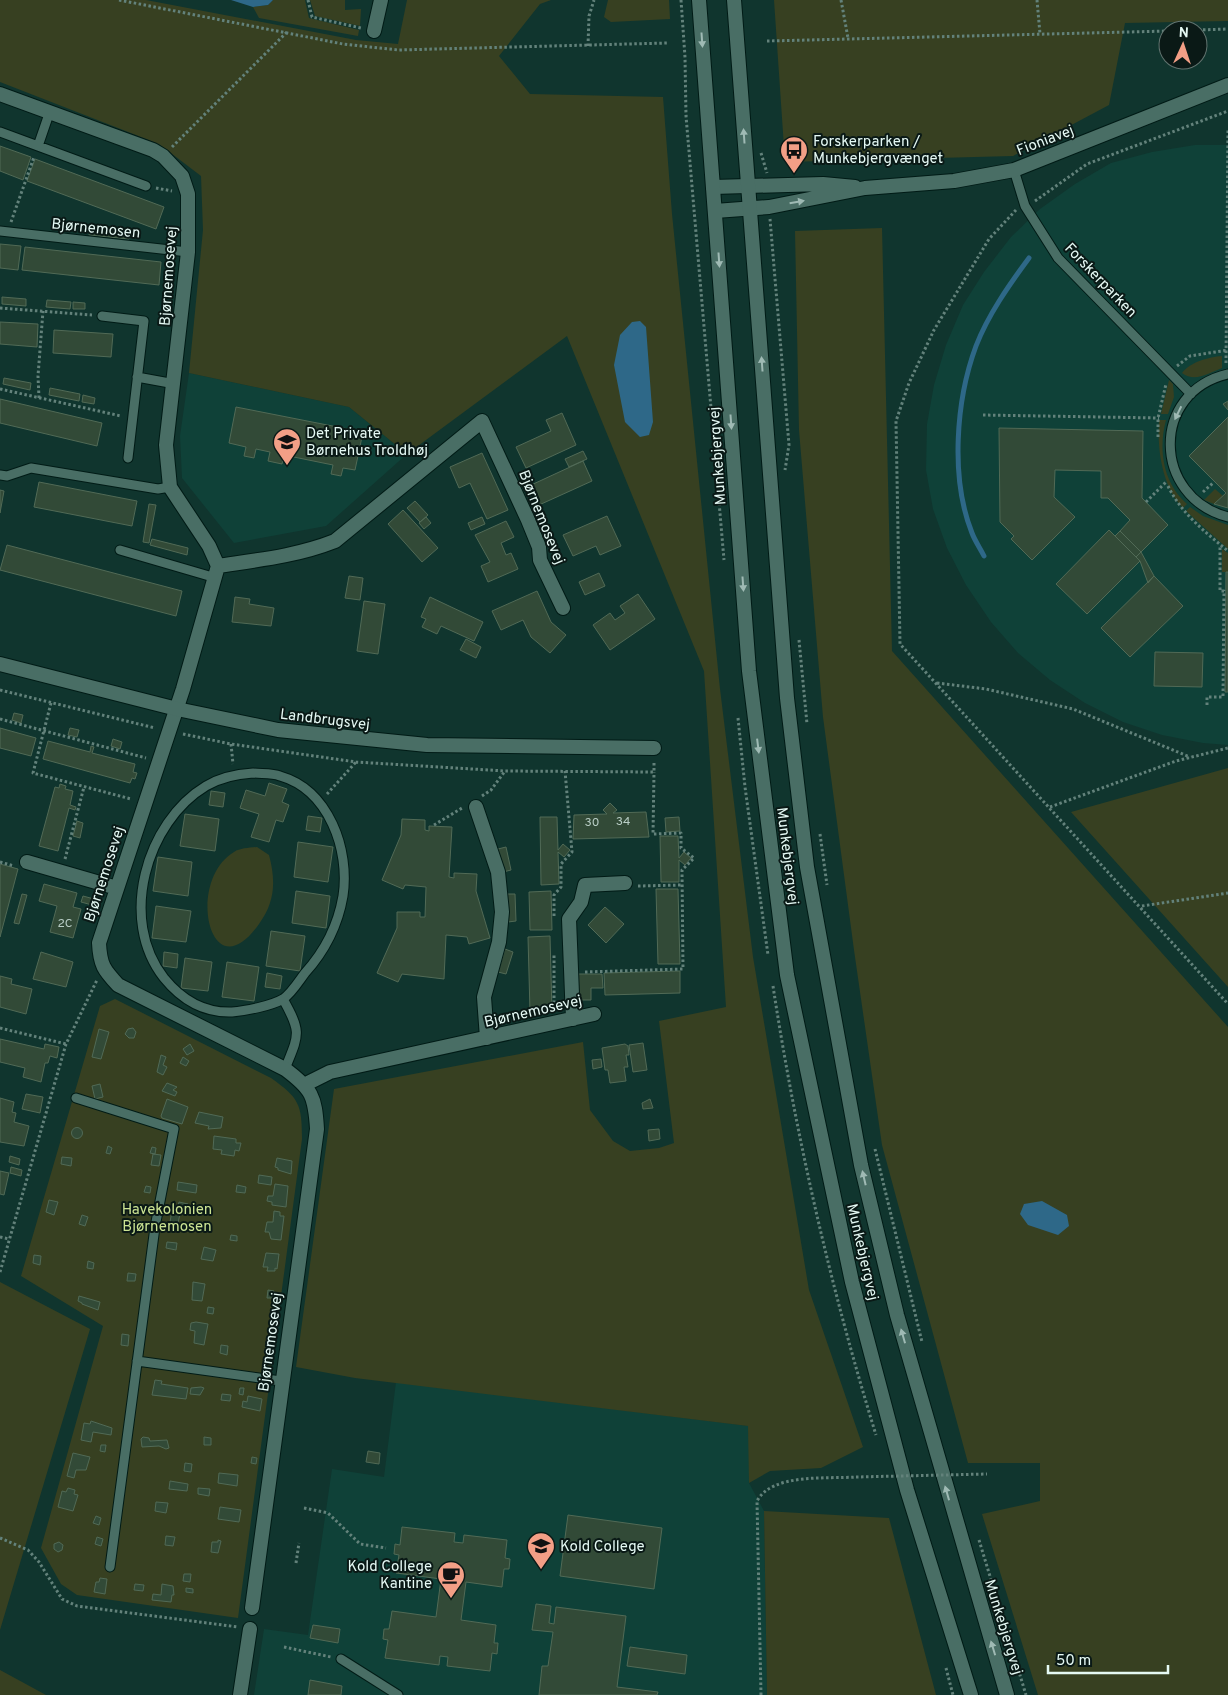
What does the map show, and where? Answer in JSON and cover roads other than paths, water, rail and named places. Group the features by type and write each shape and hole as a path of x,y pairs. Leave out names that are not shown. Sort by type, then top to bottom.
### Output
{"street":[{"path":"374,31 381,0"},
{"name":"Munkebjergvej","path":"699,0 749,671 787,975 852,1282 907,1490 971,1695"},
{"name":"Munkebjergvej","path":"734,0 787,698 807,867 861,1166 896,1315 1007,1695"},
{"name":"Fioniavej","path":"715,211 769,207 865,188 954,181 1014,170 1228,85"},
{"name":"Bjørnemosevej","path":"0,94 153,150 163,156 182,176 188,194 188,252 166,445 166,467 170,487 209,546 217,572 177,709 99,943 102,968 118,985 285,1069"},
{"name":"Fioniavej","path":"713,187 823,184 865,188"},
{"name":"Bjørnemosevej","path":"217,572 313,550 335,541 482,421 528,520 539,547 540,560 563,608"},
{"name":"Landbrugsvej","path":"0,664 177,709 278,730 427,745 654,748"},
{"path":"476,807 498,872 502,912 500,942 484,997 487,1038"},
{"path":"27,862 117,888"},
{"path":"573,1019 569,919 581,902 585,885 625,883"},
{"name":"Bjørnemosevej","path":"252,1608 281,1381 317,1129 315,1105 306,1084 330,1072 594,1014"},
{"path":"285,1069 306,1084"},
{"path":"240,1695 250,1629"}],"lane":[{"path":"38,146 50,112"},
{"path":"0,132 146,186"},
{"name":"Forskerparken","path":"1014,170 1025,206 1058,258 1191,394"},
{"name":"Bjørnemosen","path":"4,232 188,252"},
{"path":"102,316 144,321 128,458"},
{"path":"1227,374 1203,384 1191,394 1175,418 1170,450 1179,481 1200,505 1228,517"},
{"path":"137,377 174,384"},
{"path":"0,475 7,476 31,468 158,490 170,487"},
{"path":"120,550 217,572"},
{"path":"253,773 280,776 304,788 320,802 336,831 343,858 343,896 334,928 319,958 283,999 244,1011 224,1012 206,1009 189,1002 173,990 157,969 142,924 141,898 144,877 156,842 169,821 186,801 207,785 234,774 253,773"},
{"path":"283,999 297,1024 298,1038 285,1069"},
{"path":"76,1098 174,1129 155,1227 110,1567"},
{"path":"137,1361 281,1381"},
{"path":"341,1659 401,1695"}],"water":[{"path":"231,0 273,0 268,5 253,7"},
{"path":"640,321 646,327 653,422 649,435 640,437 625,422 614,365 620,335 632,322"},
{"path":"1042,1201 1067,1215 1069,1226 1058,1235 1028,1225 1020,1214 1024,1204"}],"waterway":[{"path":"984,556 972,533 965,511 961,488 958,464 960,414 969,367 981,334 1000,300 1029,258"}],"place":[{"name":"Forskerparken / Munkebjergvænget","path":"794,174"},
{"name":"Det Private Børnehus Troldhøj","path":"287,466"},
{"name":"Kold College","path":"541,1570"},
{"name":"Kold College Kantine","path":"451,1599"}],"park label":[{"name":"Havekolonien Bjørnemosen","path":"167,1218"}]}
